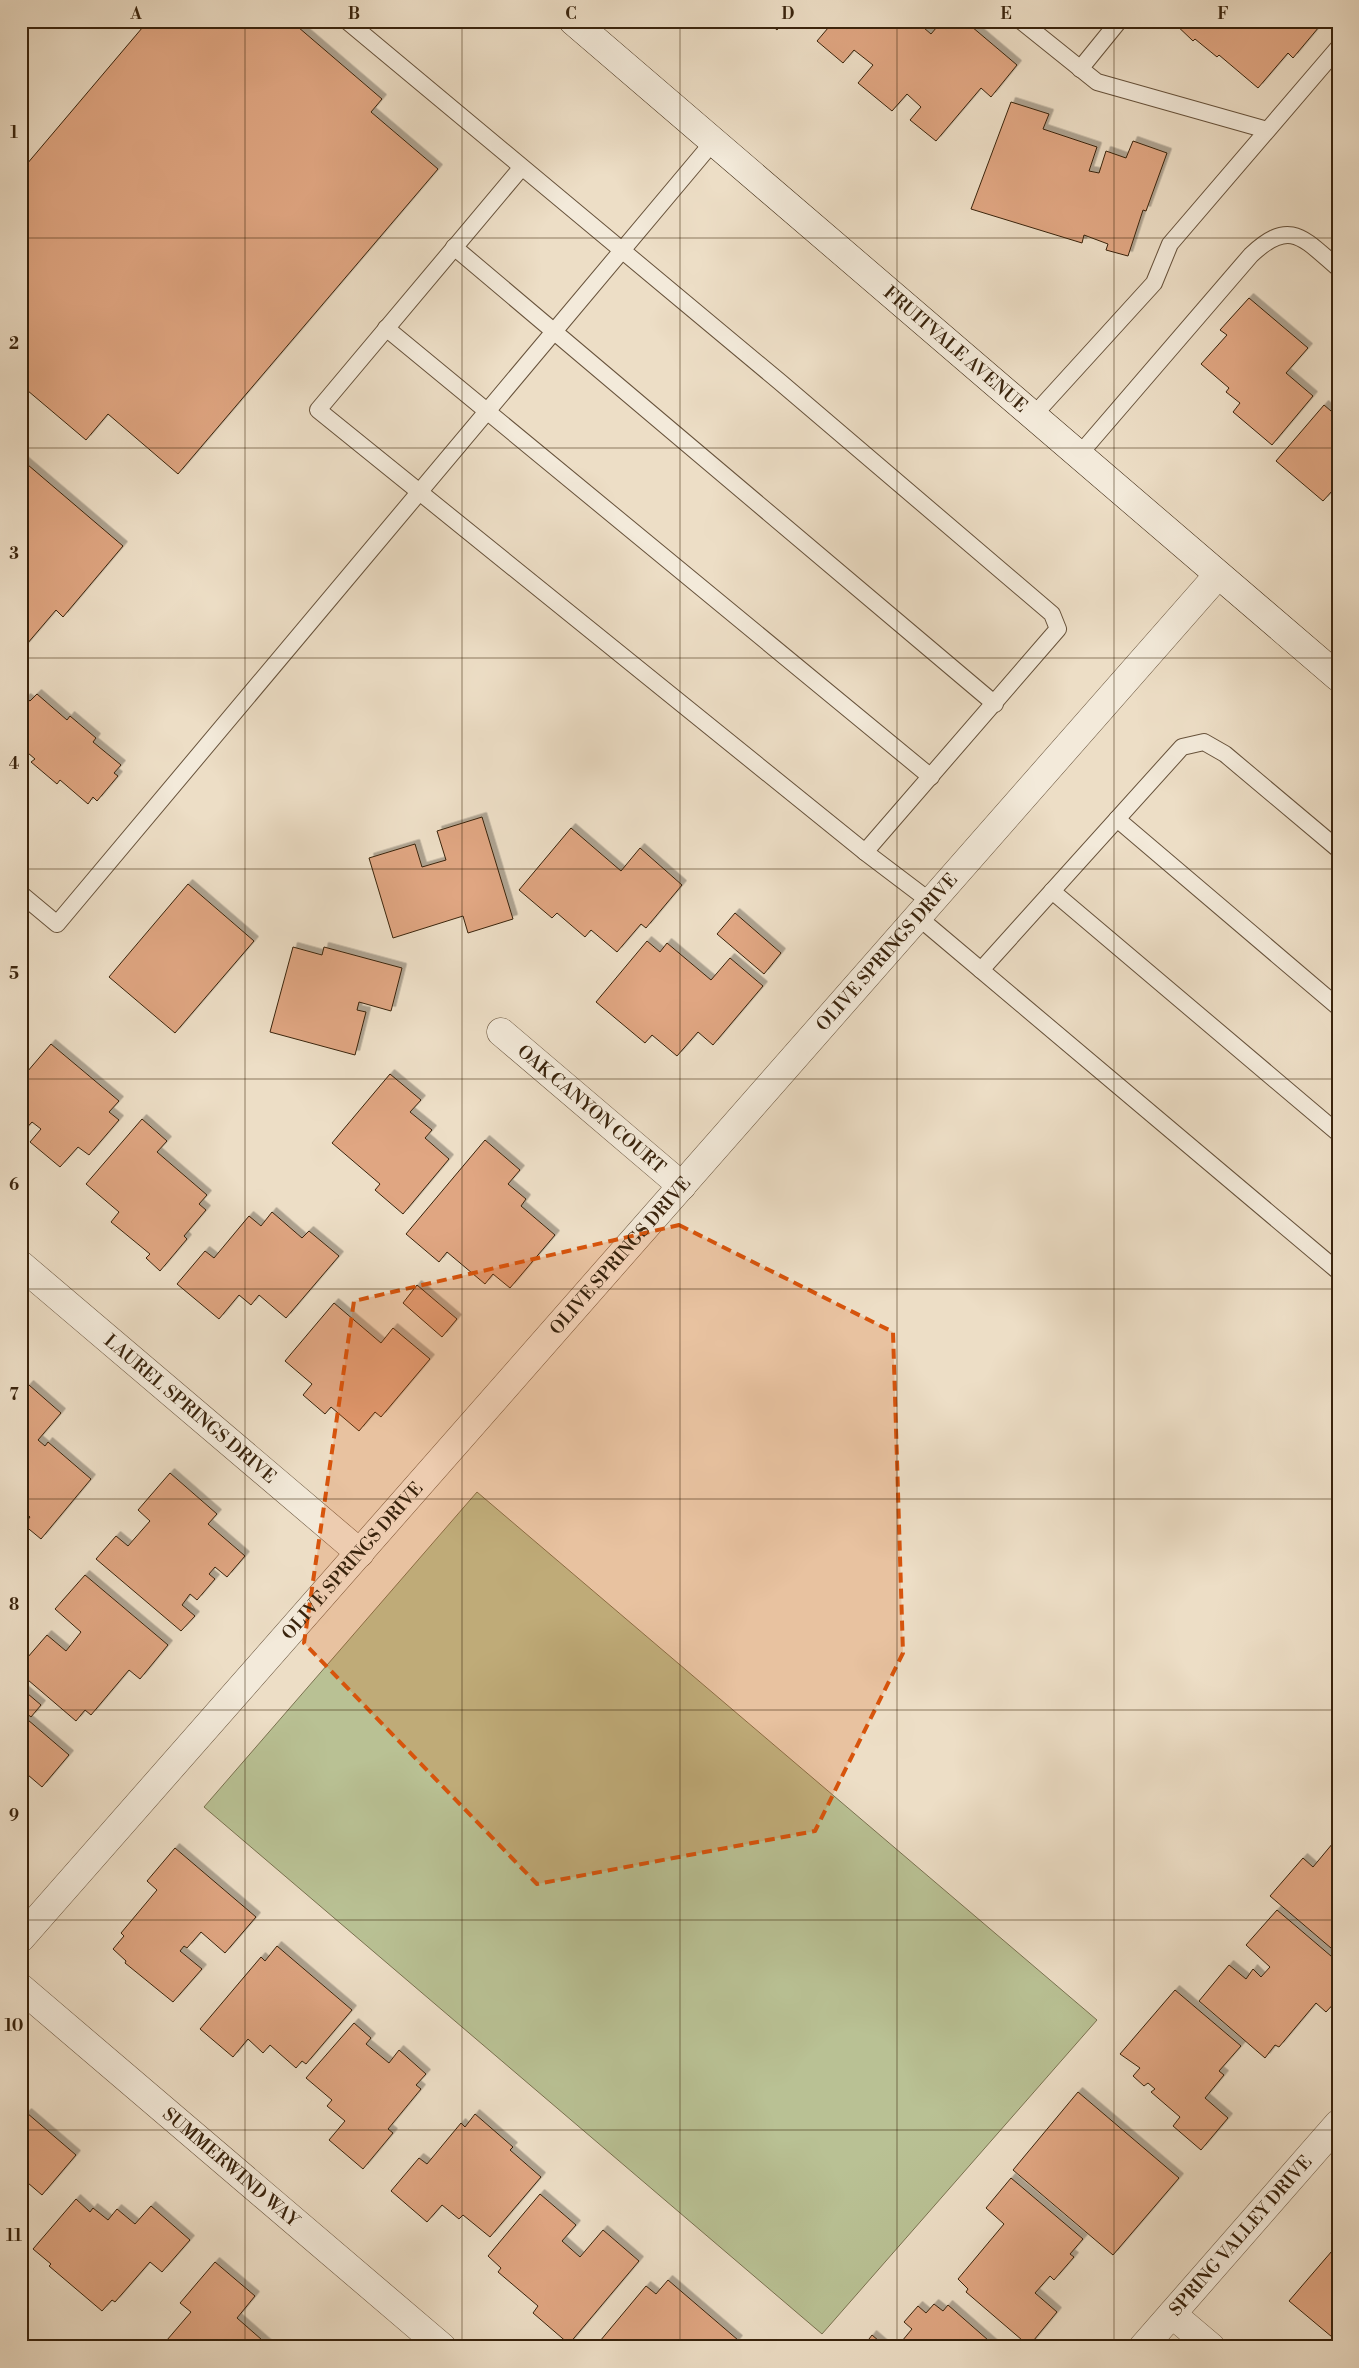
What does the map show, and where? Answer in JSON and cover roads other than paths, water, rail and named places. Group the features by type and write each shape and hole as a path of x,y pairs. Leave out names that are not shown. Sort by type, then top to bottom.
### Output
{"street":[{"name":"FRUITVALE AVENUE","path":"573,21 1338,677"},
{"name":"OLIVE SPRINGS DRIVE","path":"21,1938 1218,575"},
{"name":"OAK CANYON COURT","path":"501,1032 682,1186"},
{"name":"LAUREL SPRINGS DRIVE","path":"21,1265 360,1553"},
{"name":"SUMMERWIND WAY","path":"21,1988 442,2347"},
{"name":"SPRING VALLEY DRIVE","path":"1143,2347 1338,2124"},
{"path":"1172,2314 1211,2347"}],"lane":[{"path":"347,21 780,382 1052,614 1058,629 996,704 865,852"},
{"path":"1021,21 1097,82 1267,130"},
{"path":"1080,69 1119,21"},
{"path":"1032,416 1154,283 1170,244 1338,48"},
{"path":"21,894 57,924 421,493 488,410 713,142"},
{"path":"522,167 318,410 865,852 981,970 1338,1270"},
{"path":"1078,456 1251,255 1267,240 1280,234 1293,235 1307,242 1338,268"},
{"path":"454,247 996,704"},
{"path":"386,328 488,410 931,777"},
{"path":"981,970 1182,747 1204,742 1225,754 1338,849"},
{"path":"1117,819 1338,1007"},
{"path":"1052,891 1338,1133"}]}
